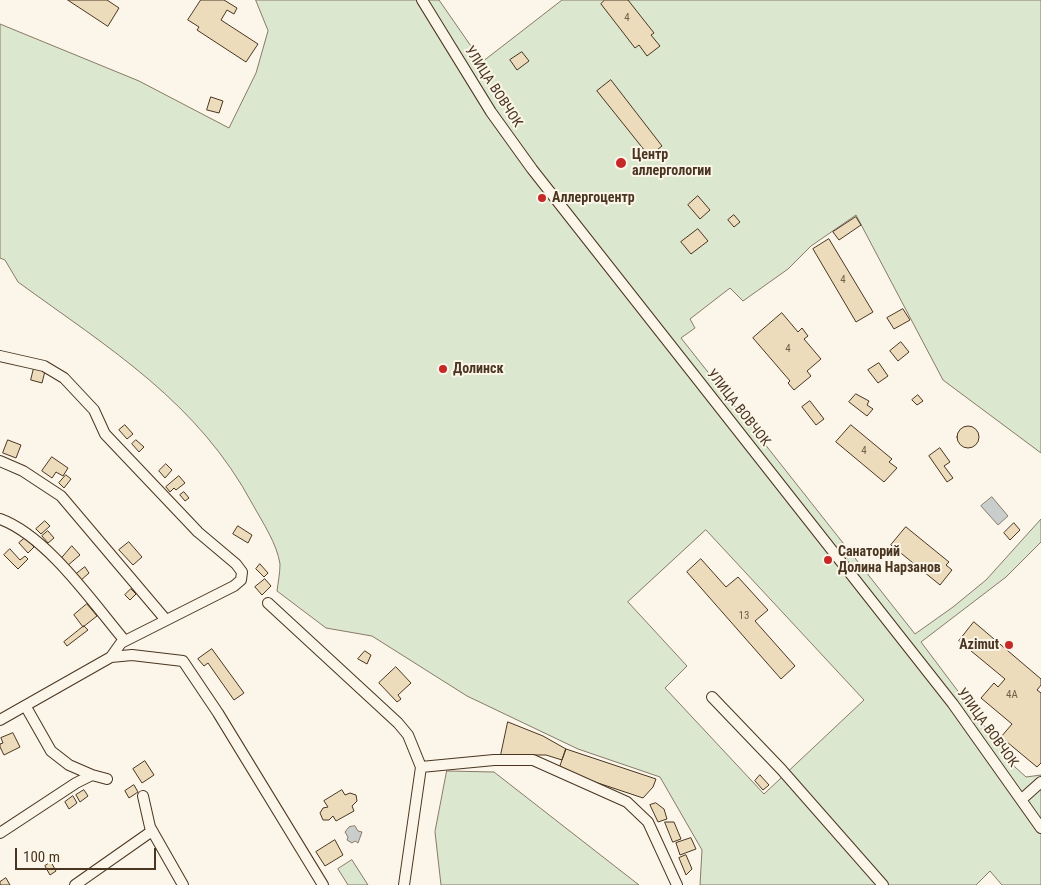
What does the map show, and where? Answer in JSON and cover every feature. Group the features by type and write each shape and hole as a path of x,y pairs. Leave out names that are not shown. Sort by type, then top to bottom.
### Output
{"street":[{"name":"УЛИЦА ВОВЧОК","path":"422,0 491,112 526,161 912,651 1022,799 1041,828"},
{"path":"0,356 44,366 64,378 94,410 104,434 198,532 236,564 242,572 241,580 234,586 125,642 111,657 26,707 0,720"},
{"path":"0,461 23,471 62,496 166,620"},
{"path":"0,519 16,525 37,542 75,581 125,642"},
{"path":"268,603 398,723 408,735 421,767 404,885"},
{"path":"111,657 122,655 183,661 218,713 323,885"},
{"path":"712,697 780,769 883,885"},
{"path":"26,707 51,751 69,764 92,775 106,779"},
{"path":"421,767 494,760 533,760 627,802 648,822 677,885"},
{"path":"0,833 76,783 92,775"},
{"path":"1022,799 1041,782"},
{"path":"143,796 152,831 183,885"},
{"path":"75,885 152,831"}],"green space":[{"path":"256,0 439,0 482,62 562,0 1041,0 1041,453 943,380 856,215 811,246 788,269 743,301 730,288 690,319 695,328 681,338 915,634 953,607 986,580 1041,519 1041,542 1006,577 921,642 1015,767 1026,777 1041,775 1041,885 1002,885 990,871 976,885 700,885 702,850 660,777 578,749 467,696 372,636 326,628 277,591 280,564 273,541 231,469 206,436 179,407 149,380 18,282 5,260 0,258 0,24 139,81 229,128 256,73 268,31","holes":["706,530 864,700 764,794 665,688 687,666 628,602"]},
{"path":"447,771 494,772 639,885 441,885 435,832"},
{"path":"352,860 368,885 348,885 338,869"}],"shaded area":[{"path":"992,497 1008,516 998,525 981,506"},
{"path":"355,826 358,831 362,832 358,843 355,841 352,843 347,840 348,837 345,832 349,827"}],"building":[{"path":"68,0 107,0 119,8 108,26"},
{"path":"201,0 224,0 237,8 234,14 227,10 221,20 258,44 246,62 197,30 199,27 188,20"},
{"path":"605,0 628,0 654,33 651,35 660,46 647,56 639,45 635,48 601,4"},
{"path":"522,52 529,61 517,70 510,60"},
{"path":"611,80 662,146 649,156 597,91"},
{"path":"211,97 223,101 219,113 207,110"},
{"path":"698,196 710,210 700,219 688,205"},
{"path":"734,215 740,222 734,227 728,220"},
{"path":"856,217 861,225 839,240 833,232"},
{"path":"698,229 708,241 691,254 681,242"},
{"path":"829,239 873,312 856,322 813,249"},
{"path":"903,309 910,320 894,329 887,318"},
{"path":"782,313 798,332 802,328 808,336 804,339 821,359 807,371 811,376 794,390 788,383 790,381 753,338"},
{"path":"901,342 909,352 898,361 890,351"},
{"path":"879,363 888,376 878,383 868,370"},
{"path":"34,368 45,371 42,383 31,380"},
{"path":"856,394 869,401 867,405 873,409 867,416 849,402"},
{"path":"918,395 923,401 917,405 912,400"},
{"path":"810,401 824,419 816,425 802,407"},
{"path":"125,425 133,434 127,439 119,430"},
{"path":"851,425 892,459 889,462 897,468 884,482 836,442"},
{"path":"964,426 972,426 979,433 979,441 972,448 964,448 957,441 957,433"},
{"path":"8,440 21,445 16,458 3,453"},
{"path":"136,440 144,447 139,452 132,444"},
{"path":"940,448 950,462 944,466 953,478 947,482 929,456"},
{"path":"52,457 68,468 63,476 56,472 52,478 42,471"},
{"path":"166,464 172,470 165,478 159,471"},
{"path":"66,475 71,479 64,488 59,483"},
{"path":"179,476 185,483 170,492 166,487"},
{"path":"184,492 189,498 185,501 180,495"},
{"path":"45,521 50,526 41,534 36,529"},
{"path":"1014,523 1020,530 1010,540 1004,533"},
{"path":"238,526 252,535 248,543 233,534"},
{"path":"906,527 949,562 946,565 952,570 940,585 891,545"},
{"path":"48,531 54,538 48,543 42,536"},
{"path":"25,538 34,547 28,553 19,543"},
{"path":"129,542 142,557 133,565 119,550"},
{"path":"72,546 80,555 67,566 61,559"},
{"path":"10,549 20,560 25,556 28,559 18,569 4,555"},
{"path":"701,559 726,587 738,577 768,610 755,621 795,666 781,679 687,572"},
{"path":"260,564 268,573 264,577 256,569"},
{"path":"85,567 89,573 80,581 75,575"},
{"path":"265,579 271,586 262,595 255,587"},
{"path":"131,589 136,594 130,600 125,595"},
{"path":"87,604 97,616 83,627 74,615"},
{"path":"974,622 1041,679 1041,685 1037,690 1041,693 1041,763 1037,767 1001,737 1012,724 981,698 994,683 998,687 1005,679 959,641"},
{"path":"84,626 88,630 67,646 64,642"},
{"path":"212,649 244,693 234,700 208,663 204,666 198,659"},
{"path":"365,651 371,655 367,664 358,659"},
{"path":"396,667 411,683 398,695 401,699 397,702 379,683"},
{"path":"508,722 543,736 566,749 562,760 546,755 501,755"},
{"path":"13,733 20,747 4,755 0,747 0,744 3,743 1,738"},
{"path":"566,749 656,779 653,787 643,798 559,770"},
{"path":"145,761 154,775 142,783 133,769"},
{"path":"760,775 769,785 763,790 755,781"},
{"path":"134,785 138,792 129,798 125,791"},
{"path":"84,790 88,796 80,802 76,795"},
{"path":"342,790 345,795 350,793 356,795 357,801 352,806 354,811 336,821 333,816 329,820 323,820 320,813 323,808 328,807 324,801"},
{"path":"73,796 77,803 69,809 65,802"},
{"path":"656,803 664,809 667,819 658,822 650,805"},
{"path":"665,822 674,822 681,839 673,842"},
{"path":"691,838 696,849 680,855 676,843"},
{"path":"335,840 343,855 325,866 316,852"},
{"path":"686,855 692,869 686,875 679,858"},
{"path":"51,862 56,871 50,875 45,866"},
{"path":"6,878 10,885 0,885 0,882"}],"place":[{"name":"Центр аллергологии","path":"621,163"},
{"name":"Аллергоцентр","path":"542,198"},
{"name":"Долинск","path":"443,369"},
{"name":"Санаторий Долина Нарзанов","path":"828,560"},
{"name":"Azimut","path":"1009,645"}]}
